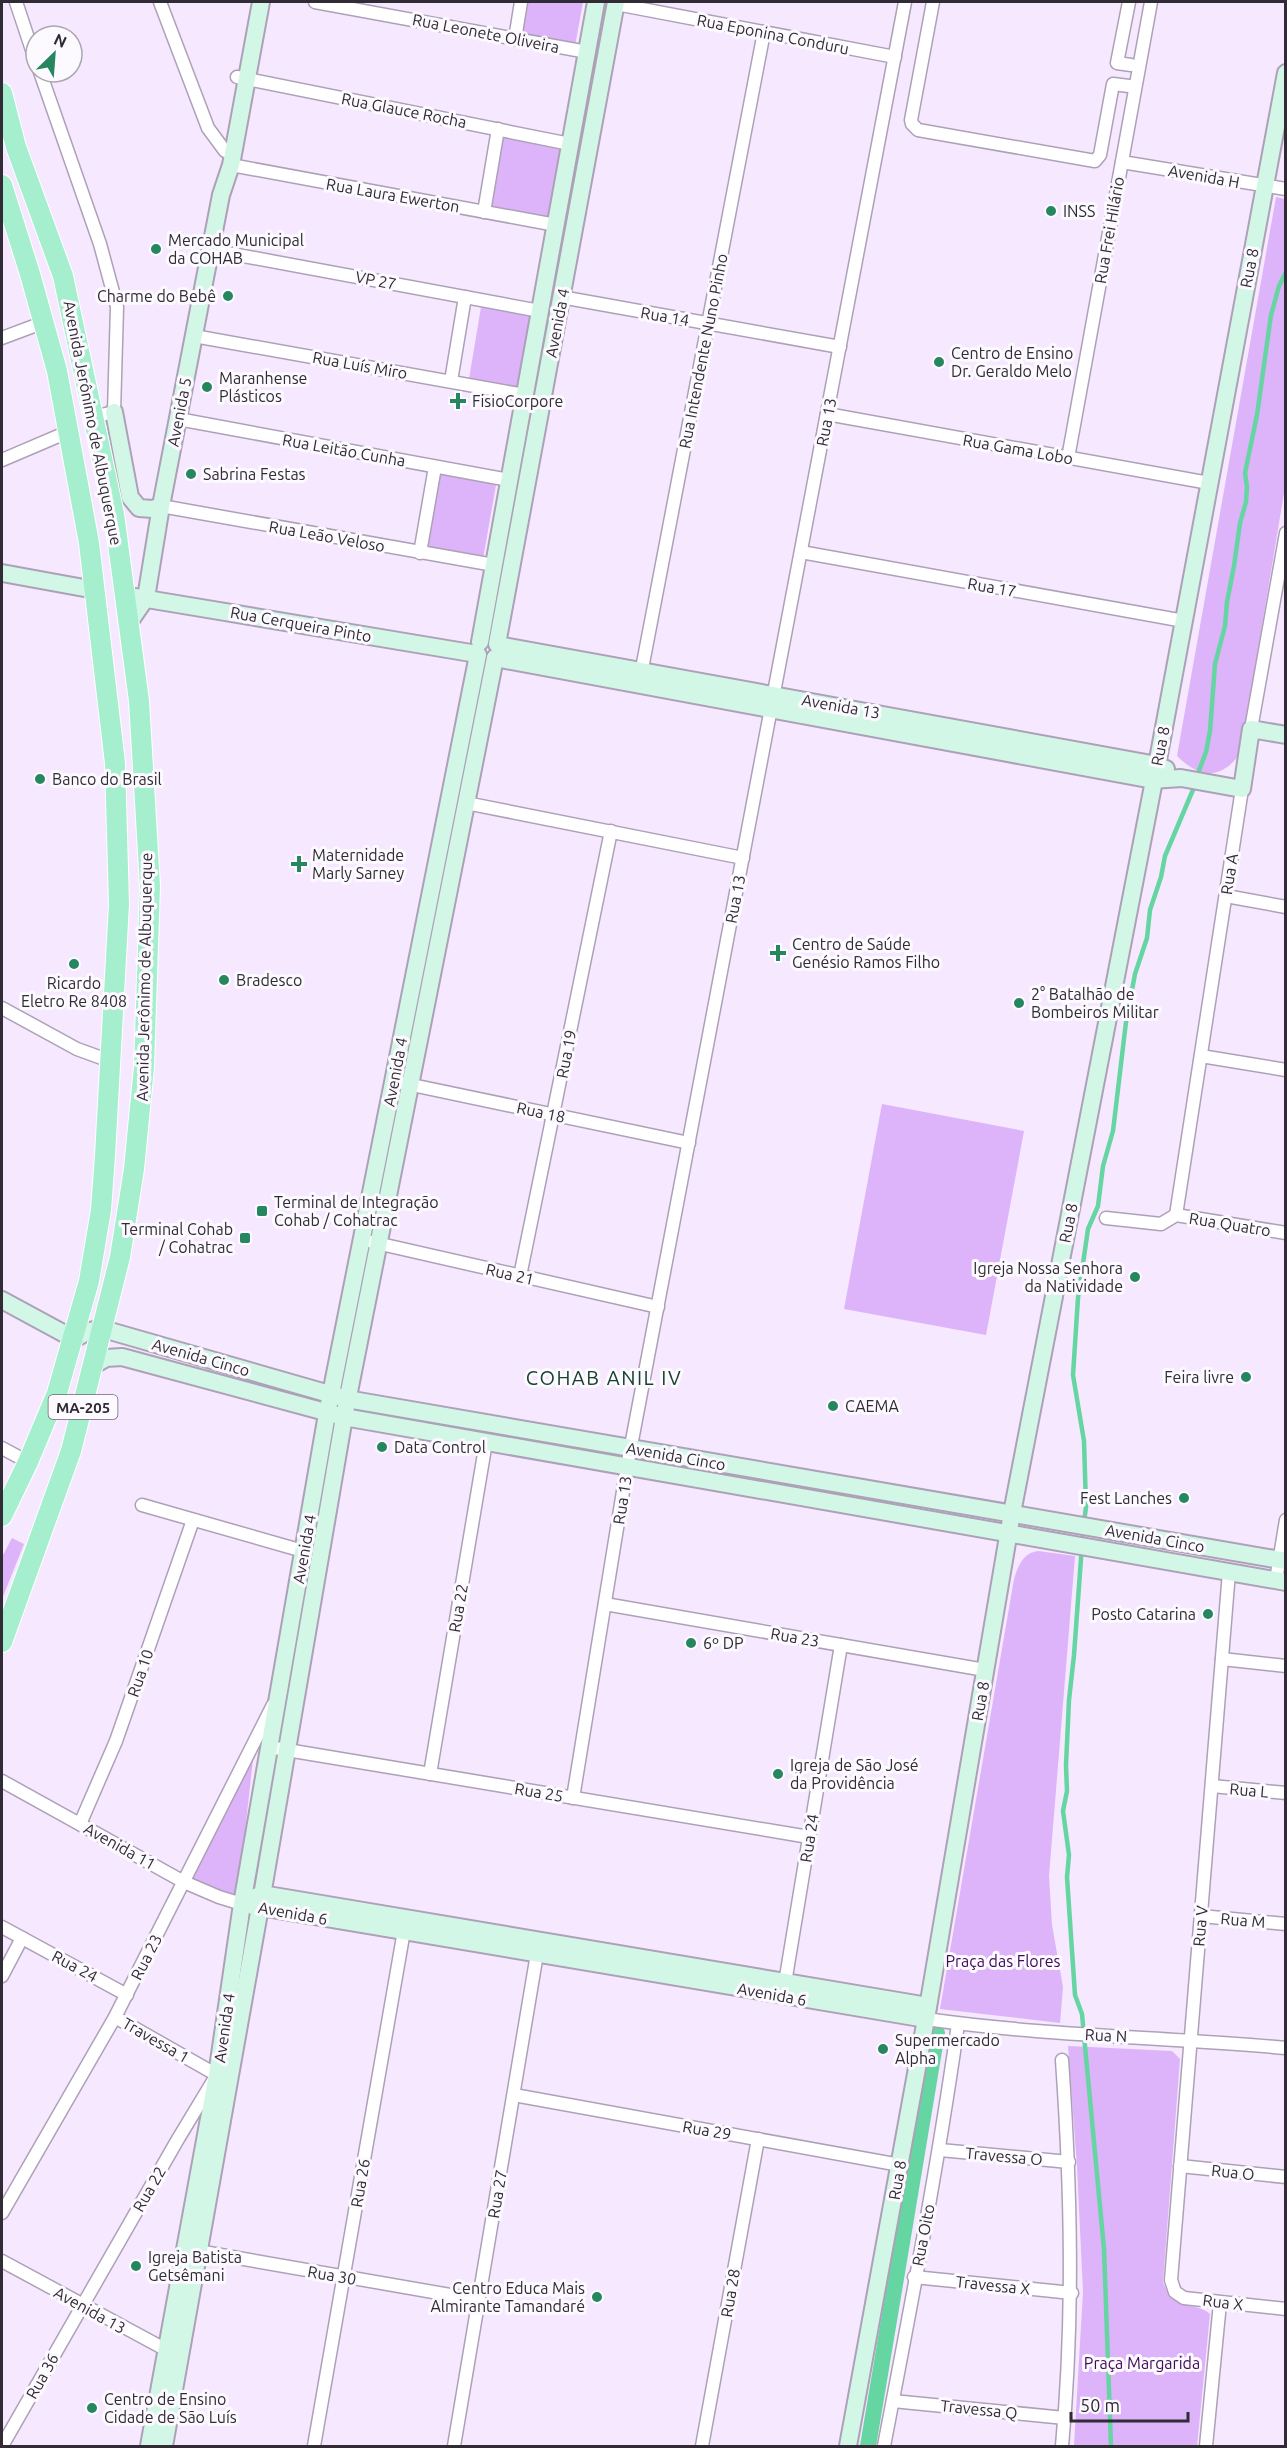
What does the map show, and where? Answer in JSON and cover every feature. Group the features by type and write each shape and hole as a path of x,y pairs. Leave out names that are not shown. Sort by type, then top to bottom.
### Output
{"main road":[{"name":"Avenida 5","path":"128,624 146,598 161,506 242,78 250,2"},
{"name":"Avenida 5","path":"242,78 261,2"},
{"name":"Avenida 4","path":"223,2076 242,1904 303,1551 339,1397 402,1082 420,1033 466,802 489,651 494,566 596,2"},
{"name":"Avenida 4","path":"402,1082 403,1030 534,442 616,3"},
{"name":"Rua 8","path":"848,2446 927,2013 1012,1513 1184,621 1286,73"},
{"name":"Avenida Jerônimo de Albuquerque","path":"2,93 16,147 63,276 114,514 139,701 150,886 144,1067 135,1160 120,1257 104,1329 71,1450 2,1642"},
{"path":"580,93 598,97"},
{"name":"Avenida Jerônimo de Albuquerque","path":"2,185 57,371 90,543 115,763 119,904 100,1210 89,1281 57,1393 2,1516"},
{"path":"549,261 567,265"},
{"path":"114,412 130,497 139,508 153,509 161,506"},
{"path":"517,438 534,442"},
{"path":"2,573 95,590"},
{"name":"Rua Cerqueira Pinto","path":"124,595 489,651"},
{"name":"Avenida 13","path":"489,651 641,677 1242,789"},
{"path":"1251,729 1286,735"},
{"name":"Rua A","path":"1242,789 1251,729"},
{"path":"403,1030 420,1033"},
{"path":"2,1300 74,1339 89,1331 104,1329"},
{"name":"Avenida Cinco","path":"104,1329 339,1397 1282,1561"},
{"name":"Avenida Cinco","path":"94,1365 105,1358 122,1357 335,1415 1281,1581"},
{"name":"Avenida 4","path":"149,2446 173,2354 223,2076 261,1900 287,1750 335,1415"},
{"path":"816,1500 819,1480"},
{"name":"Avenida 6","path":"242,1904 261,1900 927,2013"},
{"name":"Avenida 4","path":"164,2446 173,2354"}],"street":[{"path":"16,2 24,26"},
{"path":"160,2 208,128 228,158"},
{"name":"Rua Leonete Oliveira","path":"315,2 587,52"},
{"path":"515,39 521,2"},
{"name":"Rua 13","path":"573,1798 627,1467 905,2"},
{"path":"933,2 911,120 918,130 1095,161 1100,155 1113,84 1129,86"},
{"path":"1129,2 1118,63 1131,65"},
{"name":"Rua Frei Hilário","path":"1068,458 1151,2"},
{"name":"Rua Eponina Conduru","path":"616,3 895,57"},
{"name":"Rua Intendente Nuno Pinho","path":"641,677 764,32"},
{"name":"Rua Glauce Rocha","path":"242,78 570,144"},
{"path":"44,84 100,244 117,307 114,412 93,417"},
{"path":"484,212 498,129"},
{"name":"Rua Laura Ewerton","path":"228,158 556,225"},
{"name":"Avenida H","path":"1122,162 1286,189"},
{"name":"VP 27","path":"211,250 540,311"},
{"path":"451,381 465,297"},
{"name":"Rua 14","path":"561,297 840,348"},
{"path":"2,338 42,323"},
{"name":"Rua Luís Miro","path":"194,336 525,394"},
{"name":"Rua Gama Lobo","path":"827,414 1209,483"},
{"name":"Rua Leitão Cunha","path":"178,419 509,480"},
{"path":"2,460 70,431"},
{"path":"420,553 435,467"},
{"name":"Rua Leão Veloso","path":"161,506 494,566"},
{"name":"Rua A","path":"1251,729 1282,578 1286,533"},
{"name":"Rua 17","path":"801,552 1184,621"},
{"name":"Rua A","path":"1176,1215 1242,789"},
{"path":"466,802 743,858"},
{"name":"Rua 19","path":"520,1276 611,831"},
{"path":"1226,896 1286,907"},
{"path":"2,1008 77,1049 110,1061"},
{"path":"1201,1056 1286,1070"},
{"name":"Rua 18","path":"402,1082 689,1143"},
{"name":"Rua Quatro","path":"1106,1218 1161,1224 1176,1215 1286,1233"},
{"name":"Rua 21","path":"370,1242 658,1307"},
{"name":"Rua 22","path":"430,1774 486,1442"},
{"path":"2,1448 28,1462"},
{"path":"142,1505 303,1551"},
{"name":"Rua 10","path":"80,1824 116,1741 193,1520"},
{"path":"1281,1581 1286,1520"},
{"name":"Rua V","path":"1171,2280 1229,1572"},
{"name":"Rua 23","path":"605,1604 985,1670"},
{"name":"Rua 24","path":"784,1989 841,1645"},
{"path":"1222,1659 1286,1666"},
{"name":"Rua 23","path":"2,2213 116,2017 279,1693"},
{"name":"Rua 25","path":"269,1747 808,1837"},
{"name":"Avenida 11","path":"2,1781 184,1882 242,1904"},
{"name":"Rua L","path":"1212,1786 1286,1793"},
{"name":"Rua M","path":"1201,1916 1286,1924"},
{"name":"Rua 26","path":"314,2446 405,1925"},
{"name":"Rua 24","path":"2,1927 127,1995"},
{"path":"2,1976 22,1938"},
{"name":"Rua 27","path":"454,2446 538,1947"},
{"name":"Rua N","path":"927,2013 958,2024 1063,2033 1191,2039 1286,2048"},
{"name":"Travessa 1","path":"116,2017 223,2076"},
{"name":"Rua Oito","path":"884,2446 914,2277 940,2150 958,2024"},
{"path":"1062,2061 1069,2162 1072,2293 1062,2446"},
{"name":"Rua 22","path":"82,2305 223,2076"},
{"name":"Rua 29","path":"514,2095 900,2164"},
{"name":"Rua 28","path":"702,2446 758,2139"},
{"name":"Travessa O","path":"940,2150 1069,2162"},
{"name":"Rua O","path":"1180,2166 1286,2177"},
{"name":"Rua 30","path":"192,2250 479,2301"},
{"name":"Avenida 13","path":"2,2261 173,2354"},
{"name":"Travessa X","path":"914,2277 1072,2293"},
{"name":"Rua X","path":"1171,2280 1175,2292 1184,2298 1286,2309"},
{"path":"1206,2446 1220,2303"},
{"name":"Rua 36","path":"2,2446 82,2305"},
{"name":"Travessa Q","path":"893,2401 1065,2418"}],"green space":[{"path":"526,2 583,2 575,46 521,35"},
{"path":"501,134 564,146 550,220 488,207"},
{"path":"1276,197 1285,199 1285,487 1241,752 1226,768 1218,772 1202,772 1186,764 1177,756"},
{"path":"481,307 535,315 522,388 469,379"},
{"path":"438,474 496,485 483,559 425,549"},
{"path":"882,1104 1024,1131 986,1335 844,1309"},
{"path":"12,1538 24,1544 2,1599 2,1557"},
{"name":"Praça das Flores","path":"1038,1551 1075,1556 1049,1876 1052,1925 1063,1987 1060,2023 940,2009 1014,1579 1025,1557"},
{"path":"256,1732 238,1895 214,1890 190,1880"},
{"path":"935,2028 942,2028 873,2446 861,2446"},
{"name":"Praça Margarida","path":"1068,2046 1172,2051 1180,2059 1163,2282 1178,2303 1197,2307 1210,2314 1197,2446 1074,2446 1083,2292"}],"waterway":[{"path":"1197,776 1206,752 1210,731 1215,664 1225,626 1240,523 1246,502 1245,473 1257,415 1271,315 1279,286 1286,272"},
{"path":"1084,1522 1086,1507 1084,1441 1073,1375 1078,1298 1088,1229 1098,1206 1103,1166 1113,1131 1126,1022 1135,974 1147,938 1150,910 1165,856 1195,785"},
{"path":"1083,1531 1069,1700 1067,1791 1063,1811 1069,1855 1067,1877 1075,1995 1082,2014 1104,2249 1111,2446"},
{"path":"868,2446 937,2033"}],"place":[{"name":"INSS","path":"1051,211"},
{"name":"Mercado Municipal da COHAB","path":"156,249"},
{"name":"Charme do Bebê","path":"228,296"},
{"name":"Centro de Ensino Dr. Geraldo Melo","path":"939,362"},
{"name":"Maranhense Plásticos","path":"207,387"},
{"name":"FisioCorpore","path":"458,401"},
{"name":"Sabrina Festas","path":"191,474"},
{"name":"Banco do Brasil","path":"40,779"},
{"name":"Maternidade Marly Sarney","path":"299,864"},
{"name":"Centro de Saúde Genésio Ramos Filho","path":"778,953"},
{"name":"Ricardo Eletro Re 8408","path":"74,964"},
{"name":"Bradesco","path":"224,980"},
{"name":"2° Batalhão de Bombeiros Militar","path":"1019,1003"},
{"name":"Terminal de Integração Cohab / Cohatrac","path":"262,1211"},
{"name":"Terminal Cohab / Cohatrac","path":"245,1238"},
{"name":"Igreja Nossa Senhora da Natividade","path":"1135,1277"},
{"name":"Feira livre","path":"1246,1377"},
{"name":"CAEMA","path":"833,1406"},
{"name":"Data Control","path":"382,1447"},
{"name":"Fest Lanches","path":"1184,1498"},
{"name":"Posto Catarina","path":"1208,1614"},
{"name":"6º DP","path":"691,1643"},
{"name":"Igreja de São José da Providência","path":"778,1774"},
{"name":"Supermercado Alpha","path":"883,2049"},
{"name":"Igreja Batista Getsêmani","path":"136,2266"},
{"name":"Centro Educa Mais Almirante Tamandaré","path":"597,2297"},
{"name":"Centro de Ensino Cidade de São Luís","path":"92,2408"}],"district":[{"name":"COHAB ANIL IV","path":"604,1377"}]}
